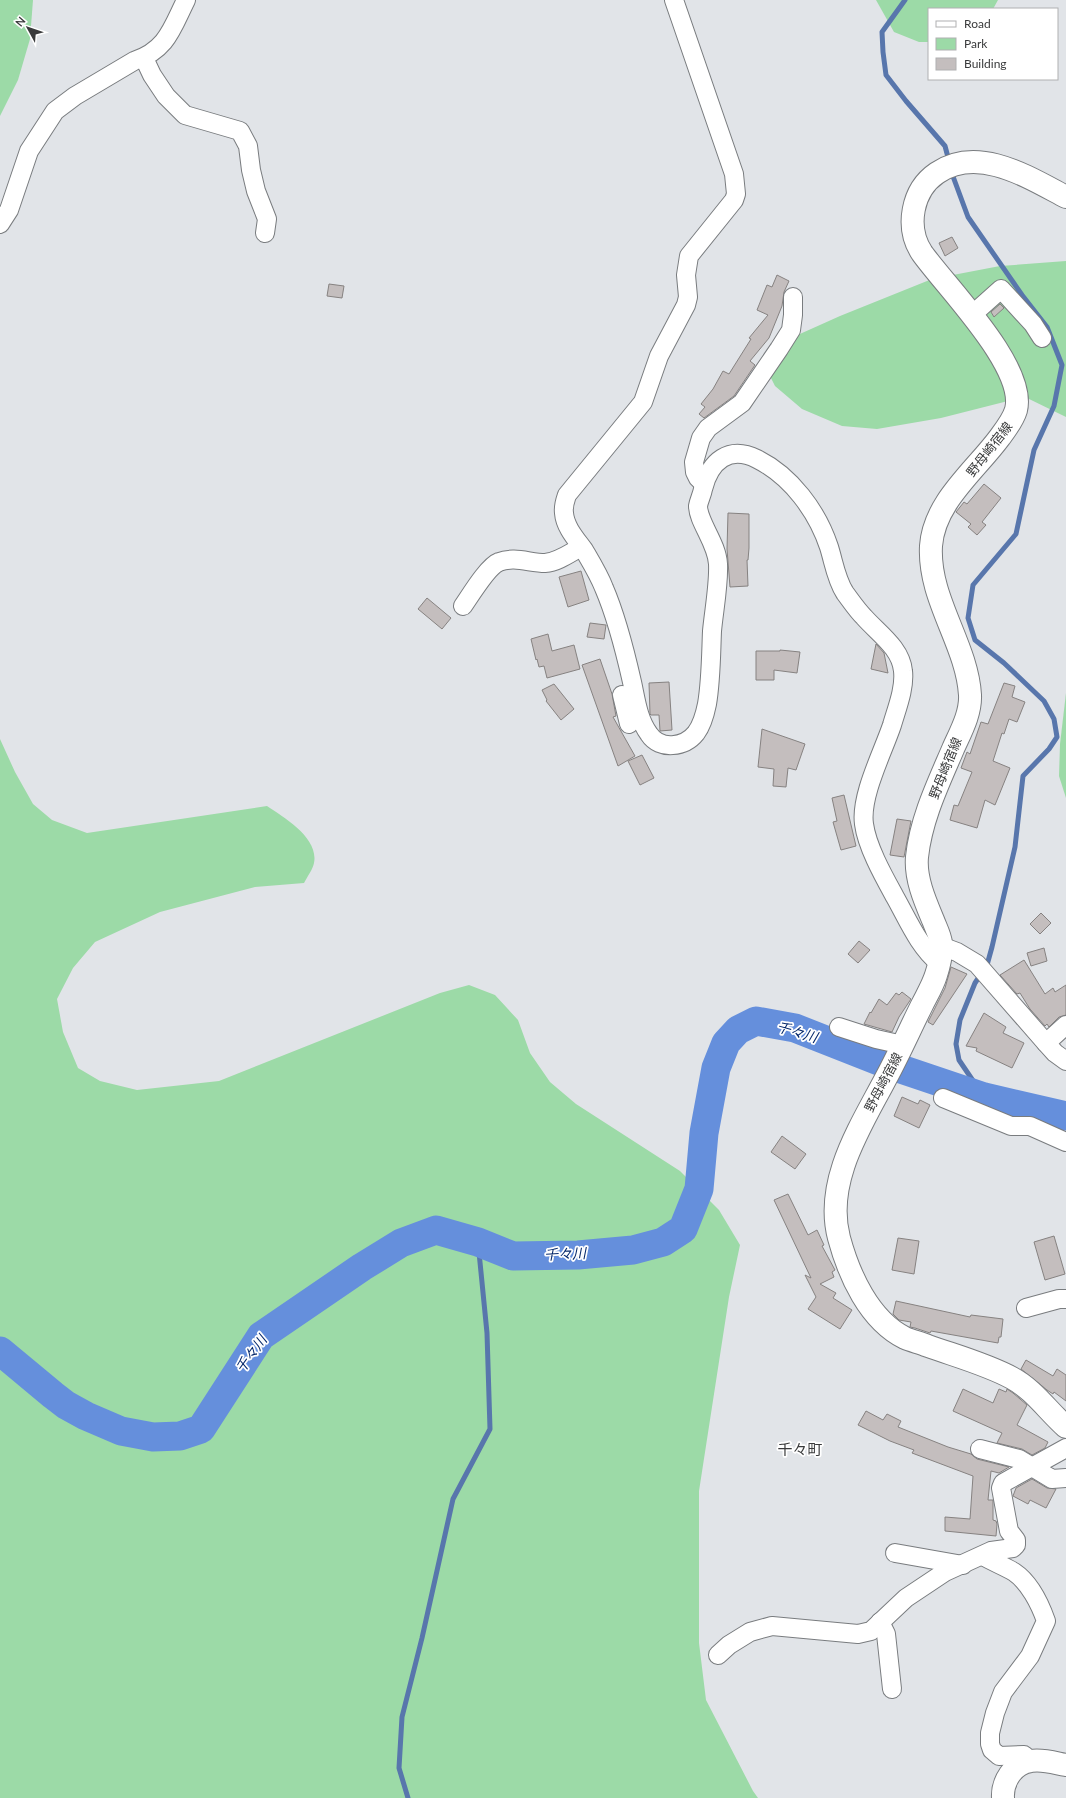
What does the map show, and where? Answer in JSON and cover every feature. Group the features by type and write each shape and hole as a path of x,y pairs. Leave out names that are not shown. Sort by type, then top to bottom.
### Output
{"main road":[{"name":"野母崎宿線","path":"1066,197 1009,169 992,163 979,162 949,167 930,178 917,194 914,205 913,228 920,251 973,314 1000,356 1016,387 1017,406 1013,420 945,504 934,530 931,547 933,568 941,602 962,656 968,678 970,695 967,714 925,818 917,863 927,905 939,934 940,954 936,976 887,1077 856,1134 841,1173 837,1197 837,1232 843,1251 863,1296 877,1316 886,1325 904,1337 1010,1376 1028,1388 1066,1427"},
{"path":"1003,1798 1003,1789 1006,1778 1023,1763 1031,1761 1045,1761 1066,1765"}],"street":[{"path":"0,224 9,210 29,151 55,111 75,96 134,61 144,58 158,49 167,39 186,0"},
{"path":"674,0 734,174 736,194 734,200 689,256 686,275 688,297 686,305 659,356 644,402 567,495 563,508 564,516 568,526 594,567 605,589 624,654 637,710 648,734 655,741 672,746 686,741 694,736 702,721 708,697 718,564 712,539 698,510 704,484 714,465 719,459 728,455 738,454 756,458 787,481 814,512 829,546 838,582 864,618 891,645 899,658 903,669 903,680 897,708 865,801 864,825 871,848 888,884 927,953 940,954 957,952 982,970 1055,1053 1066,1061"},
{"path":"144,58 152,75 166,96 185,115 240,131 248,146 251,170 256,190 267,219 265,233"},
{"path":"973,314 1001,289 1033,324 1042,338"},
{"path":"704,484 694,472 694,462 701,438 708,428 742,403 779,350 791,330 793,297"},
{"path":"463,606 483,577 498,562 510,560 546,563 560,559 582,547"},
{"path":"624,654 618,664 619,680 629,724"},
{"path":"1046,1043 1066,1024"},
{"path":"839,1027 902,1046"},
{"path":"942,1098 1011,1126 1030,1126 1066,1142"},
{"path":"1026,1308 1059,1299 1066,1299"},
{"path":"718,1655 729,1645 750,1632 772,1626 858,1634 871,1631 906,1598 945,1572 983,1556 991,1551 1013,1548 1016,1545 1016,1540 1009,1531 1001,1488 1003,1483 1066,1448"},
{"path":"980,1449 1019,1459 1052,1479 1066,1478"},
{"path":"895,1553 963,1565"},
{"path":"983,1556 1014,1572 1023,1580 1041,1607 1046,1621 1030,1656 1003,1692 994,1713 990,1733 990,1744 992,1750 999,1756 1024,1755 1031,1761"},
{"path":"880,1622 886,1634 892,1689"}],"green space":[{"path":"0,0 33,0 30,39 18,80 0,116"},
{"path":"876,0 998,0 994,8 928,8 928,42 919,42 894,32"},
{"path":"1066,261 1066,417 1027,398 1008,401 941,418 877,429 842,426 802,409 775,386 768,372 782,342 840,316 932,279 1000,266"},
{"path":"1066,693 1066,798 1059,776 1060,744"},
{"path":"0,739 15,772 33,804 52,820 87,833 267,806 283,816 306,837 314,854 314,863 304,883 255,887 160,912 95,942 73,968 57,999 63,1032 78,1068 100,1081 137,1090 219,1081 440,993 469,985 495,995 518,1020 530,1053 550,1082 576,1104 680,1171 719,1210 740,1245 729,1297 699,1491 699,1643 706,1700 758,1798 0,1798"}],"building":[{"path":"952,237 958,248 945,256 939,243"},
{"path":"777,275 789,281 784,292 782,306 769,338 750,361 755,365 734,396 704,418 699,414 705,407 701,404 713,389 723,371 729,374 751,339 749,338 768,315 757,310 767,285 772,287"},
{"path":"329,284 344,286 342,298 327,296"},
{"path":"1000,304 1004,308 994,317 991,312"},
{"path":"984,484 1001,498 982,522 986,525 977,535 968,527 971,524 956,512 964,502 967,504"},
{"path":"728,513 749,514 749,548 747,560 748,586 730,587 727,549"},
{"path":"581,571 589,600 568,607 559,577"},
{"path":"427,598 451,618 442,629 418,609"},
{"path":"590,623 606,625 604,639 587,637"},
{"path":"548,634 552,651 574,645 580,669 547,678 544,666 539,667 537,659 536,660 531,639"},
{"path":"876,644 884,653 888,673 871,669"},
{"path":"780,650 800,652 797,673 774,670 774,680 756,680 756,651"},
{"path":"600,659 612,694 616,716 613,717 635,756 618,766 582,665"},
{"path":"669,682 672,730 660,731 659,715 650,714 649,683"},
{"path":"1004,683 1015,686 1012,697 1025,702 1017,722 1009,719 1004,734 1002,733 993,761 1010,768 995,805 985,800 977,828 950,820 954,805 958,806 972,772 961,768 967,752 970,754 981,722 988,724"},
{"path":"554,684 574,709 561,720 546,701 547,700 542,690"},
{"path":"762,729 805,744 796,770 788,768 786,787 773,786 774,769 758,767"},
{"path":"642,755 654,778 640,785 628,761"},
{"path":"844,795 856,846 841,850 833,822 837,821 832,798"},
{"path":"897,819 911,821 904,857 890,855"},
{"path":"1041,913 1051,923 1040,934 1030,924"},
{"path":"859,941 870,950 858,963 848,954"},
{"path":"1044,948 1047,961 1031,966 1027,953"},
{"path":"1024,960 1045,994 1053,988 1055,992 1066,985 1066,1015 1059,1017 1049,1027 1047,1024 1045,1026 1030,1009 1020,993 1017,994 1000,975"},
{"path":"951,967 967,974 933,1025 928,1022 945,988"},
{"path":"902,992 911,999 899,1017 892,1032 864,1024 879,999 887,1005 896,993 899,995"},
{"path":"984,1013 1006,1027 1003,1033 1024,1043 1012,1068 976,1051 977,1048 966,1046"},
{"path":"902,1097 918,1104 920,1100 930,1105 919,1128 894,1116"},
{"path":"782,1136 806,1154 795,1169 771,1152"},
{"path":"788,1194 808,1235 817,1230 824,1245 822,1246 835,1270 832,1272 834,1277 820,1284 836,1293 833,1298 852,1310 840,1329 808,1309 816,1297 805,1275 811,1278 774,1200"},
{"path":"1054,1236 1065,1274 1045,1280 1034,1242"},
{"path":"898,1238 919,1241 914,1274 892,1270"},
{"path":"896,1301 970,1317 971,1315 1003,1319 1001,1337 999,1337 998,1343 931,1331 930,1333 910,1327 911,1322 899,1320 893,1314"},
{"path":"1026,1360 1053,1376 1057,1369 1066,1375 1066,1401 1054,1392 1053,1394 1047,1390 1021,1369"},
{"path":"963,1389 993,1403 999,1389 1006,1392 1007,1389 1013,1393 1027,1405 1017,1425 1048,1442 1045,1448 1032,1455 1022,1449 997,1443 1002,1433 953,1411"},
{"path":"866,1411 883,1420 887,1414 901,1421 898,1427 948,1447 971,1454 977,1459 1009,1467 999,1473 991,1471 988,1500 993,1500 993,1520 996,1521 997,1524 996,1536 945,1531 945,1517 970,1519 973,1476 912,1453 914,1450 890,1441 858,1425"},
{"path":"1032,1479 1047,1488 1056,1489 1046,1508 1030,1500 1028,1504 1013,1496 1016,1488"}],"waterway":[{"path":"905,0 882,32 886,75 906,101 945,146 949,161"},
{"path":"951,171 968,217 1022,295 1047,327 1062,365 1054,406 1034,450 1016,534 973,585 968,618 975,640 1004,663 1044,701 1054,719 1057,737 1049,749 1023,776 1015,847 992,947 987,965 975,983 960,1020 956,1044 959,1060 984,1097"},
{"name":"千々川","path":"0,1351 66,1405 86,1416 121,1431 153,1437 180,1436 201,1429 261,1336 362,1267 401,1243 436,1230 478,1242 513,1256 578,1255 633,1250 663,1242 683,1229 699,1189 704,1133 716,1068 726,1043 738,1030 756,1021 795,1028 889,1065 984,1097 1066,1116"},
{"path":"408,1798 399,1768 402,1717 422,1638 453,1499 490,1429 487,1333 478,1242"}],"district":[{"name":"千々町","path":"800,1450"}]}
